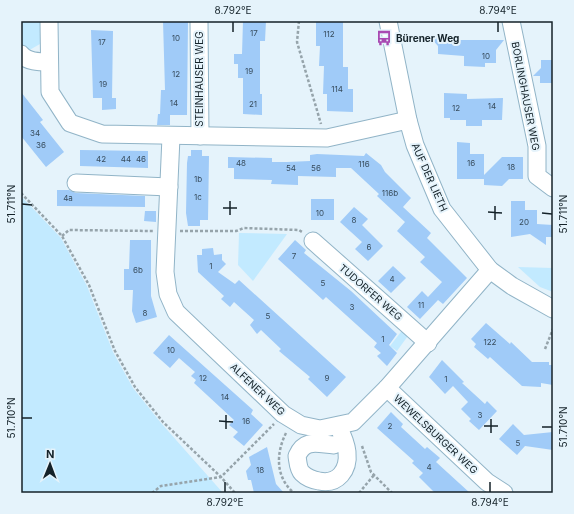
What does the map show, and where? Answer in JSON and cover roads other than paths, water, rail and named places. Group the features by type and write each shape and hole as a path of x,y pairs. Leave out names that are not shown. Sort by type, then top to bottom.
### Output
{"street":[{"path":"49,21 48,62 50,92 70,123 102,134 171,137 325,138 408,120"},
{"name":"STEINHAUSER WEG","path":"199,21 200,136"},
{"name":"AUF DER LIETH","path":"388,21 408,120 415,145 442,209 490,270 512,286 553,309"},
{"name":"BORLINGHAUSER WEG","path":"511,21 537,146 537,176 553,188"},
{"path":"21,54 24,58 36,62 48,62"},
{"name":"ALFENER WEG","path":"171,137 165,272 168,294 176,312 283,414 307,427 320,429 345,424"},
{"path":"76,183 169,187"},
{"name":"TUDORFER WEG","path":"313,241 428,343"},
{"path":"334,445 308,443 300,448 297,456 302,473 310,479 323,482 334,481 343,473 347,462 345,424 387,388 428,343 490,270"},
{"name":"WEWELSBURGER WEG","path":"387,388 487,482 504,493"}],"place":[{"name":"Bürener Weg","path":"384,38"}]}
